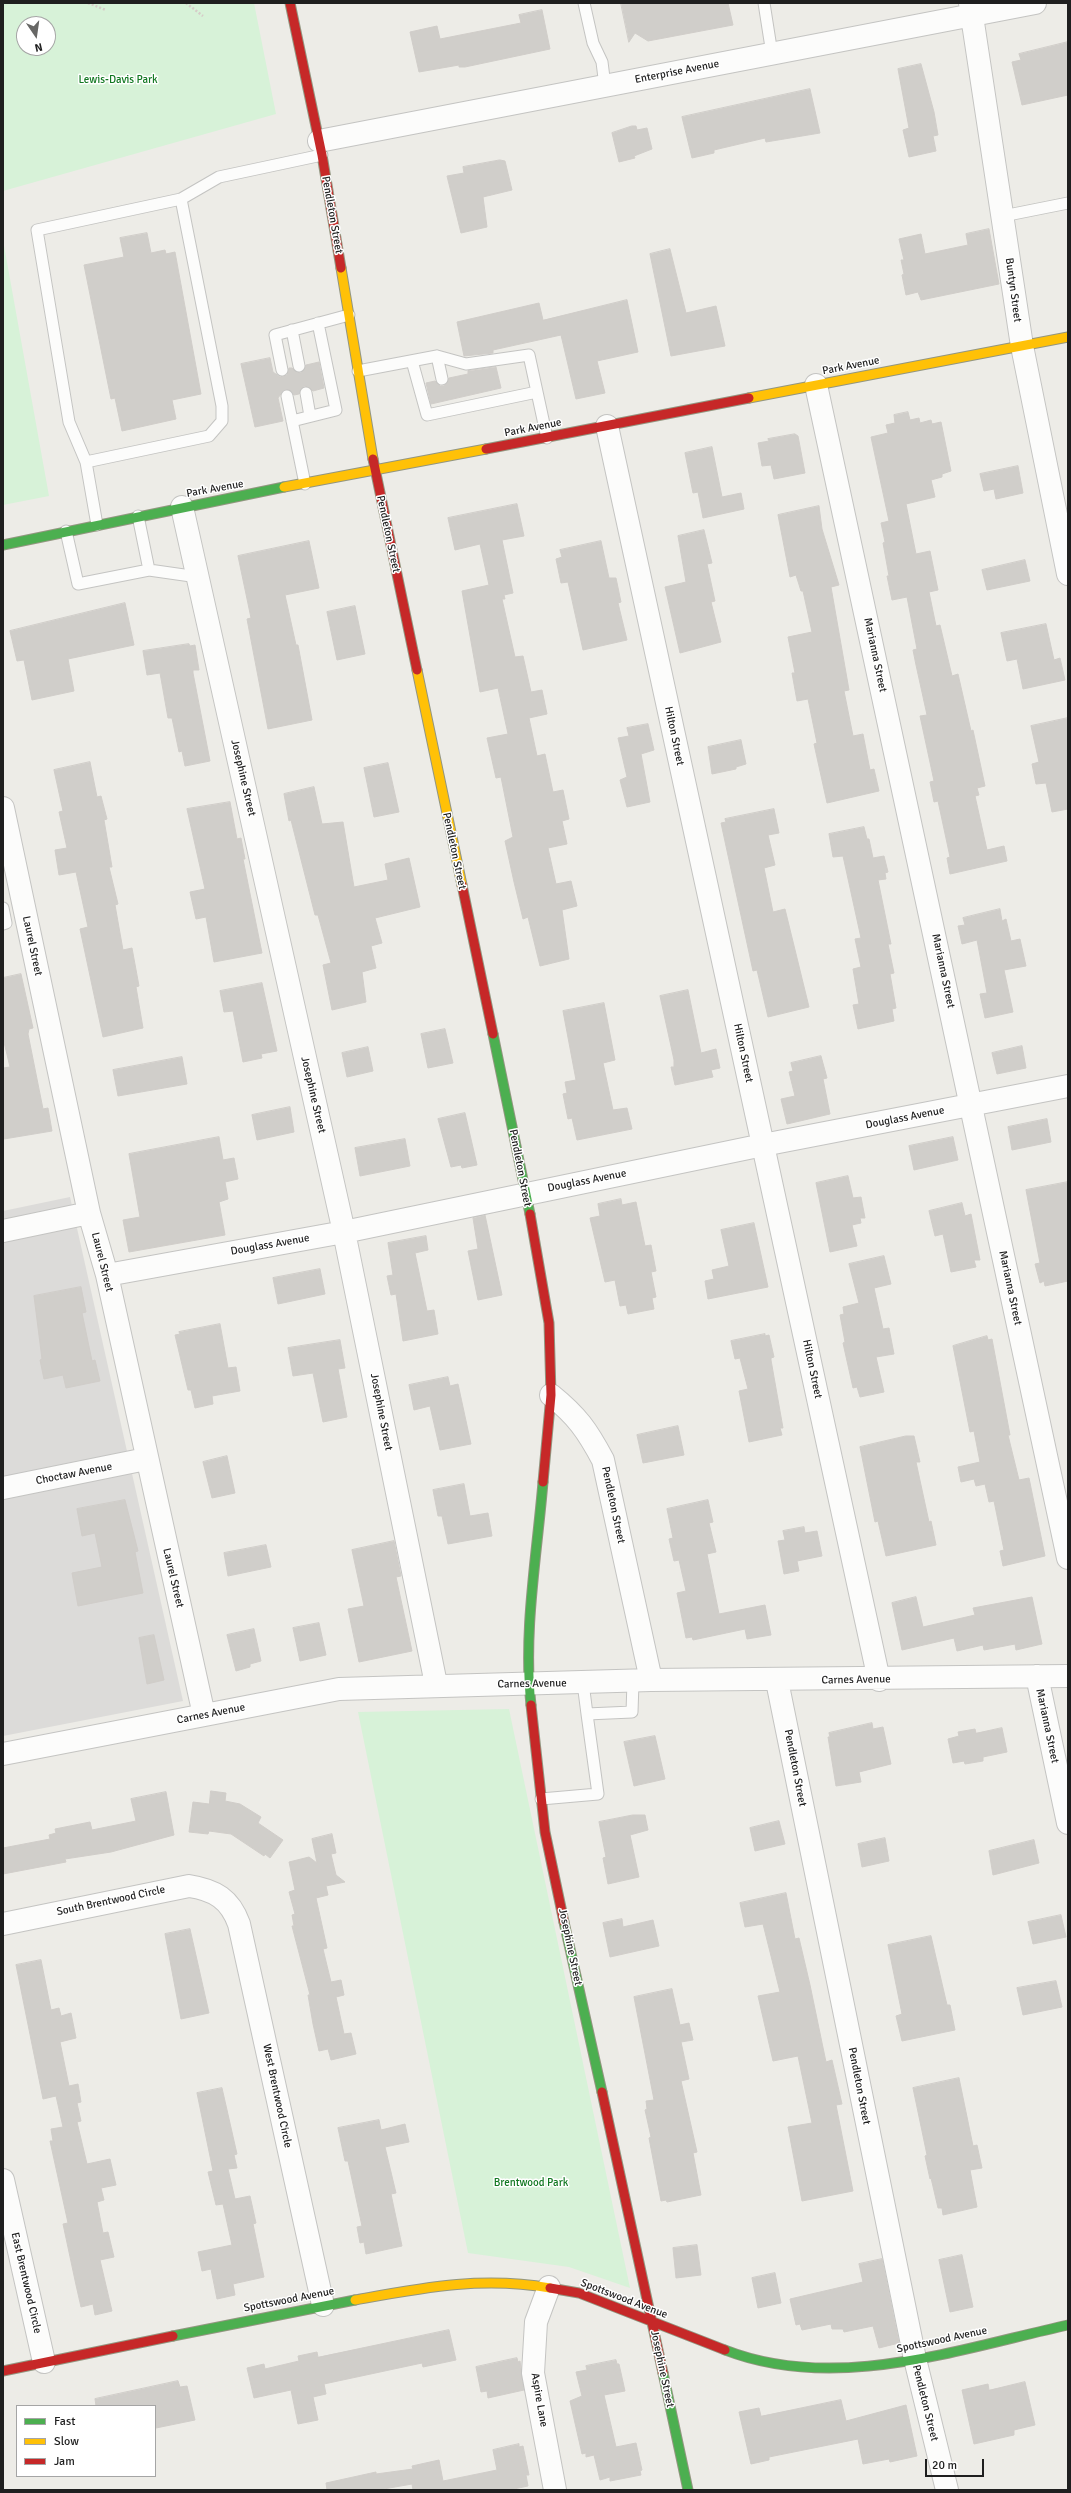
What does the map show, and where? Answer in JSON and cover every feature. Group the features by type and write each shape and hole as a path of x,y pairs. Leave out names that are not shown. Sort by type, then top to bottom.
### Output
{"main road":[{"name":"Pendleton Street","path":"290,3 320,148 374,471 526,1193 549,1323 550,1395"},
{"name":"Park Avenue","path":"3,545 182,507 1068,337"},
{"name":"Josephine Street","path":"550,1395 531,1618 529,1685 545,1832 688,2490"},
{"name":"Spottswood Avenue","path":"3,2371 323,2305 448,2284 518,2282 579,2293 652,2323 748,2359 795,2367 849,2368 915,2359 1068,2325"}],"street":[{"name":"Enterprise Avenue","path":"320,148 605,86 772,54 971,9 1035,3"},
{"name":"Buntyn Street","path":"971,9 1022,346 1068,574"},
{"name":"Marianna Street","path":"816,385 1068,1558"},
{"name":"Hilton Street","path":"607,426 879,1680"},
{"name":"Josephine Street","path":"182,507 344,1232 436,1684"},
{"name":"Laurel Street","path":"3,808 7,846 90,1213 107,1275 146,1460 204,1715"},
{"name":"Douglass Avenue","path":"107,1275 344,1232 763,1145 972,1106 1068,1086"},
{"path":"3,1230 90,1213"},
{"name":"Pendleton Street","path":"550,1395 567,1408 585,1428 603,1460 642,1681"},
{"name":"Choctaw Avenue","path":"3,1488 146,1460"},
{"name":"Marianna Street","path":"1037,1676 1068,1823"},
{"name":"Carnes Avenue","path":"3,1754 339,1689 436,1684 529,1685 642,1681 879,1680 1068,1676"},
{"name":"Pendleton Street","path":"777,1681 915,2359 947,2490"},
{"name":"South Brentwood Circle","path":"3,1924 189,1886 205,1888 218,1894"},
{"name":"West Brentwood Circle","path":"218,1894 229,1903 239,1924 323,2305"},
{"name":"East Brentwood Circle","path":"3,2180 44,2362"},
{"name":"Aspire Lane","path":"549,2288 536,2322 533,2373 556,2490"}],"lane":[{"path":"584,3 592,43 602,62 605,86"},
{"path":"764,3 772,54"},
{"path":"97,525 86,462 69,422 37,230 182,199 219,177 320,148"},
{"path":"86,462 209,436 222,421 222,406 182,199"},
{"path":"1003,216 1068,203"},
{"path":"282,370 275,334 349,315"},
{"path":"292,421 336,410 318,323"},
{"path":"292,330 299,366"},
{"path":"358,371 437,356 477,367 529,355 547,438"},
{"path":"437,356 442,379"},
{"path":"412,361 427,415 448,405 484,397 537,392"},
{"path":"306,392 310,416"},
{"path":"287,396 305,484"},
{"path":"138,516 150,570"},
{"path":"66,531 78,584 150,570 198,578"},
{"path":"3,908 6,923 3,924"},
{"path":"587,1714 632,1712 642,1681"},
{"path":"541,1798 598,1794 583,1682"}],"path":[{"path":"88,3 106,10"},
{"path":"186,3 203,16"}],"shaded area":[{"path":"70,1197 183,1701 3,1736 3,1211"}],"green space":[{"name":"Lewis-Davis Park","path":"3,3 254,3 276,114 3,191"},
{"path":"3,240 49,496 3,505"},
{"name":"Brentwood Park","path":"509,1709 630,2288 569,2267 468,2253 358,1712"}],"building":[{"path":"621,3 728,3 733,25 648,41 635,33 629,42"},
{"path":"542,10 550,49 465,67 459,67 459,65 419,72 410,32 437,26 440,39 521,23 519,15"},
{"path":"1068,42 1068,95 1022,105 1012,62 1021,60 1019,54"},
{"path":"921,64 934,112 938,135 933,136 936,151 909,157 903,130 909,128 898,69"},
{"path":"810,89 820,133 766,142 765,138 714,150 714,153 692,158 682,117"},
{"path":"636,126 637,130 647,128 652,149 634,156 635,158 619,162 612,133"},
{"path":"500,160 505,161 512,190 483,197 487,227 461,233 447,176 464,173 463,167"},
{"path":"989,229 999,284 921,300 918,292 906,295 901,260 904,260 899,239 921,234 925,254 968,245 966,234"},
{"path":"147,233 151,253 165,250 166,254 175,252 201,394 172,400 176,419 122,431 115,398 111,399 84,265 124,257 120,238"},
{"path":"670,249 686,313 716,306 725,346 671,356 650,254"},
{"path":"627,300 638,352 597,361 605,393 576,399 561,335 493,350 493,353 464,356 457,322 539,303 543,320"},
{"path":"270,358 273,372 280,377 287,375 289,368 301,373 306,365 319,362 324,388 313,391 309,387 304,386 299,394 294,395 290,390 283,391 278,398 283,421 255,427 241,364"},
{"path":"496,367 501,388 431,404 426,383 435,381 440,386 444,386 449,378 468,374 468,371"},
{"path":"908,412 910,420 919,418 920,423 931,420 932,424 941,422 951,471 942,474 942,477 931,480 935,497 906,504 916,554 930,551 938,590 929,592 936,626 940,625 952,676 958,674 971,731 973,730 985,786 977,788 979,795 975,796 987,850 1004,846 1007,861 950,874 947,858 950,857 938,801 934,802 930,782 934,781 920,716 927,715 913,650 917,649 907,597 892,600 887,576 889,576 881,523 889,521 871,437 888,433 886,425 895,423 894,415"},
{"path":"795,434 798,436 805,473 774,479 771,465 762,466 758,443 769,441 768,439"},
{"path":"712,447 722,497 741,493 744,509 703,518 698,492 693,493 685,453"},
{"path":"1018,466 1023,493 996,499 994,489 984,491 980,474"},
{"path":"517,504 524,536 502,540 513,593 504,595 505,599 502,599 515,657 523,656 531,692 542,690 547,714 529,718 537,756 545,754 553,792 563,790 569,819 562,821 567,844 548,848 556,884 571,881 577,906 562,910 569,959 540,966 528,917 523,919 514,882 505,841 513,837 501,777 496,778 487,738 508,734 498,688 480,692 462,591 489,585 480,544 455,550 448,518"},
{"path":"819,506 822,529 839,585 831,587 849,690 844,691 853,736 863,734 870,770 874,769 879,791 827,803 814,744 817,743 808,699 797,701 792,673 795,673 788,637 812,632 803,591 801,591 796,575 790,577 778,515"},
{"path":"704,530 712,563 707,564 715,601 711,602 721,642 680,653 665,587 686,582 678,536"},
{"path":"309,541 319,588 285,595 296,645 298,645 312,720 268,729 247,619 251,618 238,556"},
{"path":"601,541 609,578 616,578 621,602 618,603 627,640 583,650 568,582 561,583 556,559 562,557 560,550"},
{"path":"1025,560 1030,581 987,590 982,570"},
{"path":"125,603 134,645 68,659 74,691 32,700 24,660 17,661 10,631"},
{"path":"355,606 365,654 337,660 327,612"},
{"path":"1046,624 1054,660 1060,658 1065,680 1023,689 1017,659 1007,661 1001,633"},
{"path":"189,644 190,646 195,645 199,670 193,670 193,673 210,761 185,766 182,751 179,752 172,718 168,718 160,673 147,675 143,651"},
{"path":"1068,718 1068,809 1052,812 1046,783 1036,784 1032,764 1039,762 1031,726"},
{"path":"648,724 654,750 641,754 650,802 627,807 620,780 627,777 618,738 629,736 627,728"},
{"path":"741,740 746,764 736,767 736,769 712,774 708,747"},
{"path":"90,762 97,797 101,796 107,819 104,820 112,867 109,867 118,904 115,905 123,950 132,948 139,986 136,987 143,1028 103,1037 80,929 88,927 76,872 59,875 55,850 67,848 59,812 63,811 54,770"},
{"path":"388,763 399,812 374,817 364,768"},
{"path":"314,787 322,824 343,822 354,887 388,880 385,864 409,858 420,907 375,918 382,943 371,946 376,968 362,972 366,1002 332,1010 323,965 331,963 318,915 315,915 291,820 289,821 284,794"},
{"path":"230,802 237,839 241,838 245,859 243,859 262,953 214,962 206,917 196,919 190,892 205,889 187,809"},
{"path":"774,809 779,833 768,835 775,865 764,868 773,912 785,909 809,1007 768,1017 757,970 753,971 721,823 726,822 725,819"},
{"path":"864,827 867,839 869,839 873,858 884,856 888,872 885,873 886,879 878,880 891,944 888,944 894,973 890,974 896,1008 892,1009 894,1021 858,1029 853,1005 859,1004 853,969 861,967 855,939 861,938 843,856 833,857 829,834"},
{"path":"1000,909 1002,921 1006,919 1011,941 1020,939 1026,966 1004,970 1013,1012 985,1018 980,994 987,993 977,940 962,944 958,926 965,925 963,918"},
{"path":"21,974 33,1028 29,1029 28,1034 43,1109 48,1108 52,1131 4,1139 3,1068 10,1067 3,1038 3,978"},
{"path":"262,983 277,1051 261,1054 262,1058 243,1062 233,1011 224,1012 220,991"},
{"path":"688,990 701,1053 716,1049 720,1068 711,1070 713,1077 675,1085 671,1067 674,1067 674,1060 660,996"},
{"path":"604,1003 615,1060 603,1063 613,1110 627,1108 632,1129 577,1140 572,1118 568,1119 563,1094 567,1093 565,1082 576,1080 563,1011"},
{"path":"445,1029 453,1063 428,1068 421,1034"},
{"path":"1022,1046 1026,1068 997,1074 992,1053"},
{"path":"368,1047 373,1071 347,1077 342,1053"},
{"path":"821,1056 827,1078 823,1079 830,1114 787,1124 781,1099 795,1096 789,1072 793,1071 791,1063"},
{"path":"182,1057 187,1084 118,1096 113,1070"},
{"path":"290,1107 294,1132 257,1140 252,1115"},
{"path":"465,1113 477,1165 462,1168 461,1165 451,1167 438,1119"},
{"path":"1047,1119 1051,1142 1012,1150 1008,1127"},
{"path":"219,1137 223,1160 234,1158 238,1179 225,1182 228,1199 219,1202 225,1235 129,1252 123,1220 140,1217 129,1154"},
{"path":"953,1137 958,1160 914,1170 909,1146"},
{"path":"405,1139 410,1166 360,1176 355,1148"},
{"path":"848,1176 853,1198 861,1197 865,1218 860,1218 861,1223 852,1225 857,1246 830,1252 816,1183"},
{"path":"1068,1182 1068,1281 1045,1286 1044,1281 1040,1283 1035,1264 1040,1263 1026,1190"},
{"path":"621,1199 622,1205 636,1202 645,1246 651,1245 656,1271 651,1272 656,1297 652,1298 654,1309 628,1314 626,1305 620,1306 615,1280 605,1282 590,1218 600,1216 598,1204"},
{"path":"962,1203 965,1216 971,1214 980,1260 974,1260 976,1267 951,1272 943,1234 935,1236 929,1211"},
{"path":"485,1215 502,1295 478,1300 468,1251 478,1249 473,1218"},
{"path":"754,1223 768,1287 708,1299 705,1281 714,1279 712,1270 729,1266 721,1230"},
{"path":"426,1236 428,1250 415,1253 427,1311 434,1310 438,1334 403,1341 396,1294 391,1295 387,1276 393,1275 388,1243"},
{"path":"884,1256 891,1284 874,1288 883,1329 889,1328 894,1354 876,1357 884,1392 860,1397 857,1387 853,1388 843,1343 845,1342 840,1315 844,1314 843,1307 859,1303 849,1264"},
{"path":"320,1269 325,1294 278,1304 273,1278"},
{"path":"81,1287 86,1312 82,1313 92,1361 95,1360 100,1381 66,1388 63,1375 44,1379 40,1360 42,1359 34,1296"},
{"path":"220,1324 228,1368 236,1367 240,1391 212,1396 213,1404 195,1408 191,1390 188,1390 175,1335 180,1334 179,1332"},
{"path":"765,1334 765,1336 769,1335 774,1357 771,1358 771,1360 783,1428 780,1428 782,1435 749,1442 739,1391 748,1389 740,1358 735,1359 731,1341"},
{"path":"987,1336 988,1340 992,1339 1010,1435 1008,1435 1019,1480 1029,1478 1045,1556 1003,1566 1000,1551 1004,1550 994,1501 989,1502 985,1484 976,1486 974,1479 961,1482 958,1467 980,1462 974,1431 970,1432 953,1346"},
{"path":"340,1340 345,1368 338,1369 347,1417 323,1422 313,1373 293,1376 288,1348"},
{"path":"448,1377 450,1386 458,1384 471,1444 440,1450 430,1406 414,1410 409,1385"},
{"path":"678,1426 684,1455 643,1463 637,1435"},
{"path":"906,1436 914,1436 920,1462 916,1462 929,1522 931,1521 936,1545 886,1556 878,1521 875,1522 860,1447"},
{"path":"227,1456 235,1493 212,1498 203,1462"},
{"path":"464,1484 470,1516 488,1513 492,1536 448,1544 442,1516 438,1516 433,1490"},
{"path":"125,1500 138,1551 135,1552 143,1593 78,1606 72,1573 102,1567 95,1533 82,1536 77,1509"},
{"path":"708,1500 713,1522 709,1523 716,1552 707,1554 719,1614 765,1605 771,1635 747,1639 745,1629 693,1640 692,1637 686,1638 677,1593 686,1591 679,1560 674,1561 669,1539 673,1538 667,1509"},
{"path":"804,1527 805,1533 817,1531 822,1556 797,1561 799,1571 784,1574 778,1541 785,1540 783,1531"},
{"path":"394,1541 401,1576 396,1577 412,1651 359,1662 348,1609 364,1606 352,1550"},
{"path":"266,1545 271,1567 228,1576 224,1553"},
{"path":"916,1597 923,1627 975,1615 973,1608 1032,1597 1042,1644 1016,1650 1015,1644 984,1650 983,1645 957,1651 954,1638 902,1650 892,1603"},
{"path":"319,1623 326,1655 300,1661 293,1628"},
{"path":"254,1629 261,1661 250,1664 250,1667 236,1671 227,1635"},
{"path":"154,1635 164,1680 147,1684 139,1638"},
{"path":"872,1723 873,1729 883,1727 891,1764 859,1772 861,1782 836,1786 828,1737 830,1737 829,1733"},
{"path":"1002,1728 1007,1752 983,1757 983,1761 965,1764 964,1761 953,1763 948,1739 959,1736 958,1732 975,1729 976,1733"},
{"path":"655,1736 665,1779 634,1786 624,1742"},
{"path":"211,1791 226,1793 225,1801 240,1804 261,1817 258,1823 283,1840 270,1858 265,1854 264,1856 231,1834 209,1831 208,1834 189,1832 193,1802 209,1804"},
{"path":"166,1792 174,1835 111,1852 65,1859 66,1862 3,1874 3,1848 50,1839 49,1835 56,1833 55,1829 90,1822 92,1830 136,1821 131,1799"},
{"path":"633,1815 645,1815 648,1830 630,1835 639,1877 608,1884 603,1858 606,1857 599,1822"},
{"path":"779,1821 785,1844 755,1851 750,1828"},
{"path":"332,1834 336,1853 331,1854 336,1875 345,1882 326,1886 328,1895 316,1898 327,1948 323,1949 331,1982 341,1980 344,1995 336,1997 344,2034 351,2033 356,2054 331,2060 328,2049 319,2051 308,1995 310,1995 292,1926 294,1926 292,1915 295,1914 289,1892 295,1890 289,1862 309,1857 317,1863 312,1839"},
{"path":"885,1838 889,1861 862,1867 858,1844"},
{"path":"1034,1840 1039,1863 993,1875 989,1851"},
{"path":"786,1893 795,1939 799,1938 826,2062 832,2060 842,2104 836,2105 853,2191 802,2201 788,2127 812,2123 798,2056 773,2061 758,1996 780,1992 763,1924 745,1927 740,1903"},
{"path":"1061,1915 1066,1937 1033,1944 1028,1922"},
{"path":"622,1919 623,1927 653,1920 659,1946 610,1957 603,1923"},
{"path":"190,1929 209,2013 181,2019 165,1934"},
{"path":"931,1936 947,2005 950,2005 955,2030 902,2041 896,2016 902,2014 888,1945"},
{"path":"41,1960 51,2010 59,2008 61,2016 71,2013 76,2038 60,2042 69,2086 78,2084 81,2102 77,2103 81,2121 77,2122 87,2164 110,2159 116,2185 101,2188 104,2200 97,2202 103,2233 108,2232 114,2257 100,2260 112,2311 95,2315 93,2304 81,2307 76,2285 63,2224 68,2223 50,2141 53,2141 51,2129 63,2127 56,2096 43,2099 16,1965"},
{"path":"1056,1981 1062,2007 1023,2015 1017,1988"},
{"path":"672,1989 680,2025 689,2023 693,2040 681,2042 689,2079 681,2081 697,2152 693,2153 701,2195 667,2202 666,2200 661,2201 649,2138 651,2137 645,2110 647,2109 646,2101 654,2100 634,1997"},
{"path":"959,2078 973,2146 977,2145 982,2168 970,2170 977,2207 943,2215 942,2208 938,2208 931,2178 930,2179 925,2156 927,2155 913,2088"},
{"path":"222,2088 237,2154 234,2155 237,2168 228,2169 235,2199 250,2196 256,2223 253,2224 264,2277 233,2284 235,2295 217,2299 211,2269 202,2271 198,2252 232,2245 223,2204 216,2205 208,2172 213,2171 197,2093"},
{"path":"379,2120 381,2130 405,2124 409,2142 385,2147 396,2193 391,2194 402,2246 366,2254 364,2242 360,2243 357,2227 362,2226 348,2161 345,2161 338,2128"},
{"path":"697,2245 701,2275 676,2278 673,2248"},
{"path":"962,2255 973,2307 950,2312 939,2260"},
{"path":"882,2259 899,2343 879,2348 873,2326 844,2332 843,2329 832,2329 831,2324 802,2330 800,2324 796,2325 790,2299 863,2282 859,2264"},
{"path":"775,2273 781,2303 758,2308 752,2278"},
{"path":"449,2330 456,2360 423,2367 422,2363 324,2384 326,2394 313,2397 318,2420 298,2424 291,2390 254,2398 247,2368 264,2364 265,2369 299,2361 298,2356 317,2352 318,2357"},
{"path":"517,2358 518,2362 520,2361 524,2390 488,2398 487,2391 481,2392 476,2367"},
{"path":"616,2360 617,2364 619,2364 625,2391 604,2395 616,2447 636,2443 642,2470 640,2471 641,2475 610,2481 610,2477 600,2480 594,2455 586,2457 586,2453 582,2454 570,2401 582,2396 576,2372 587,2370 586,2366"},
{"path":"178,2381 180,2387 187,2386 195,2420 156,2428 156,2405 96,2405 95,2399"},
{"path":"1025,2382 1035,2425 1014,2430 1014,2435 974,2444 962,2390 988,2384 989,2390"},
{"path":"841,2400 846,2421 906,2405 917,2456 890,2462 889,2459 863,2464 858,2439 769,2457 769,2460 751,2464 739,2412 759,2408 761,2416"},
{"path":"519,2444 519,2447 523,2446 529,2475 526,2475 528,2486 509,2490 413,2490 412,2484 378,2490 327,2490 326,2483 376,2472 376,2474 413,2469 412,2466 439,2460 443,2481 497,2470 493,2450"}],"traffic: fast":[{"path":"3,545 284,487"},
{"path":"493,1034 530,1214"},
{"path":"531,1705 529,1677 530,1622 543,1482"},
{"path":"564,1922 602,2092"},
{"path":"173,2336 355,2300"},
{"path":"725,2350 767,2362 810,2368 853,2367 897,2363 941,2355 1068,2325"},
{"path":"663,2373 688,2490"}],"traffic: slow":[{"path":"341,268 373,459"},
{"path":"749,398 1068,337"},
{"path":"284,487 486,449"},
{"path":"417,670 462,885"},
{"path":"355,2300 404,2291 476,2283 500,2283 550,2288"}],"traffic: jam":[{"path":"290,3 322,155 341,268"},
{"path":"486,449 749,398"},
{"path":"373,459 417,670"},
{"path":"462,885 493,1034"},
{"path":"530,1214 549,1323 551,1395 543,1482"},
{"path":"531,1705 545,1832 564,1922"},
{"path":"602,2092 663,2373"},
{"path":"550,2288 579,2293 725,2350"},
{"path":"3,2371 173,2336"}]}
